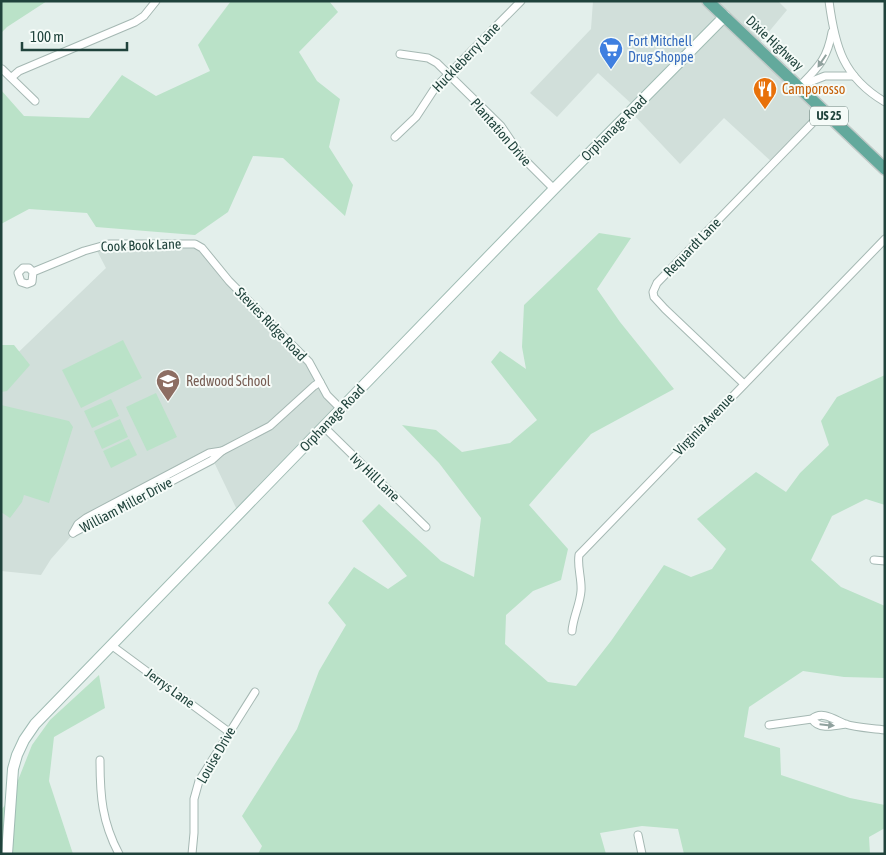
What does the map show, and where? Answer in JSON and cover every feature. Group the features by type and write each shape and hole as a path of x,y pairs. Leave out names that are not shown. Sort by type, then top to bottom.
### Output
{"main road":[{"name":"Dixie Highway","path":"708,1 885,168"},
{"name":"Orphanage Road","path":"7,854 13,769 24,740 35,724 554,189 725,16"}],"street":[{"path":"12,77 19,71 135,22 144,16 156,1"},
{"name":"Huckleberry Lane","path":"395,137 416,117 428,97 449,74 521,1"},
{"path":"829,1 832,29 842,59 854,76 871,93 885,102"},
{"path":"799,87 818,66 829,49 832,29"},
{"name":"Plantation Drive","path":"400,54 428,58 437,63 501,126 522,157 554,189"},
{"path":"2,69 35,101"},
{"path":"799,87 825,76 854,76"},
{"name":"Requardt Lane","path":"744,384 665,309 654,297 654,288 824,111"},
{"name":"Virginia Avenue","path":"572,631 572,621 581,592 579,555 885,239"},
{"name":"Cook Book Lane","path":"33,272 89,249 109,244 195,244"},
{"name":"Stevies Ridge Road","path":"195,244 202,248 229,280 309,362 327,394 341,410"},
{"name":"William Miller Drive","path":"222,451 209,453 86,518 78,524 74,533 212,460 222,451 270,426 320,382"},
{"name":"Ivy Hill Lane","path":"324,427 426,527"},
{"path":"874,560 885,561"},
{"name":"Jerrys Lane","path":"111,645 229,732"},
{"name":"Louise Drive","path":"192,854 194,798 199,781 255,692"},
{"path":"769,725 812,719 818,716 832,717 846,724 885,730"},
{"path":"100,760 104,818 119,854"},
{"path":"638,836 642,854"}],"shaded area":[{"path":"593,1 778,1 787,10 757,46 824,111 773,163 724,118 680,164 630,111 634,106 598,73 557,117 530,93 591,29"},
{"name":"Redwood School","path":"195,244 309,362 327,395 341,409 239,514 213,460 74,533 51,559 41,575 1,571 1,369 106,268 95,247"}],"green space":[{"path":"1,1 47,1 1,33"},
{"path":"231,1 329,1 338,12 299,52 317,81 340,99 329,147 353,185 345,216 283,158 253,156 228,212 195,235 96,227 87,213 29,209 1,224 1,90 24,116 89,118 122,75 156,96 210,71 198,45"},
{"path":"599,233 631,238 597,289 620,322 674,389 591,434 529,505 568,549 561,580 533,591 506,615 505,644 548,682 576,686 611,641 664,565 691,577 712,569 726,549 697,519 756,472 786,492 800,473 829,445 821,421 837,397 885,375 885,505 866,499 832,516 811,560 841,587 885,606 885,678 844,677 803,671 749,707 744,737 780,748 781,775 850,798 885,805 885,828 869,837 870,854 684,854 678,829 642,826 600,833 606,854 258,854 262,846 242,816 297,729 319,671 346,625 328,603 354,567 388,589 407,576 362,521 379,504 441,561 474,577 481,518 439,463 402,425 436,430 462,452 510,443 537,420 491,362 500,351 526,369 522,347 524,305"},
{"path":"123,340 142,378 81,408 62,370"},
{"path":"1,345 14,345 30,365 7,391 1,392"},
{"path":"156,393 177,437 147,451 126,407"},
{"path":"111,399 119,416 92,428 84,411"},
{"path":"1,405 69,421 73,427 49,503 24,495 22,502 10,518 1,512"},
{"path":"120,419 128,437 102,449 94,431"},
{"path":"129,439 137,455 111,468 103,451"},
{"path":"99,675 105,708 54,737 49,781 73,854 1,854 1,810 11,798 32,745 50,720"}],"place":[{"name":"Fort Mitchell Drug Shoppe","path":"611,70"},
{"name":"Camporosso","path":"765,110"},
{"name":"Redwood School","path":"168,402"}]}
